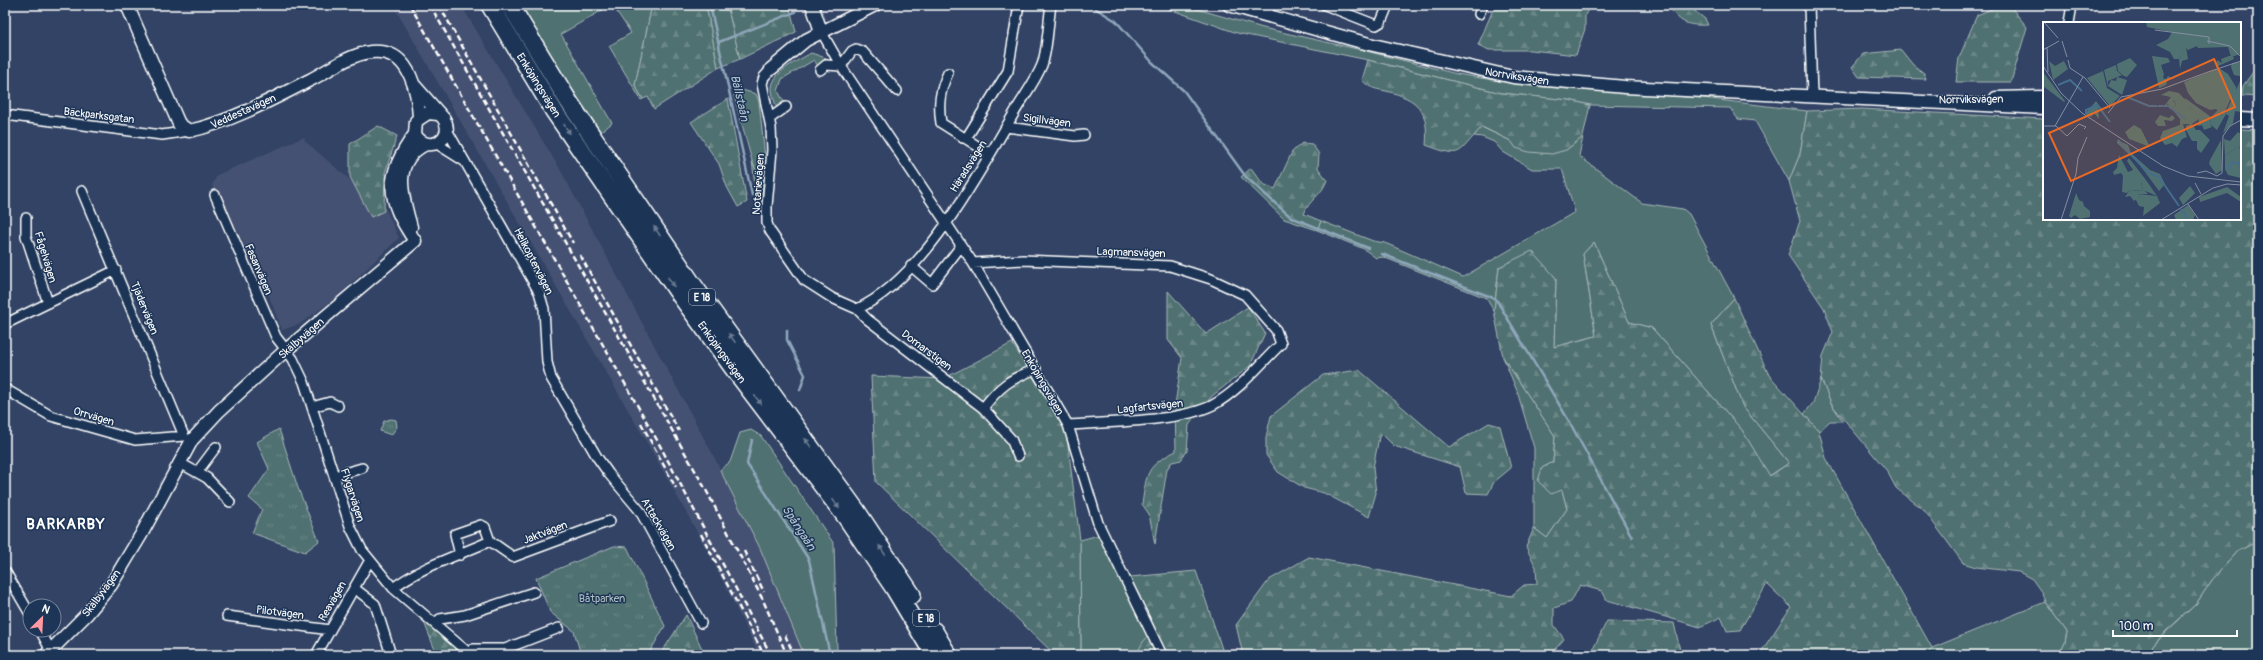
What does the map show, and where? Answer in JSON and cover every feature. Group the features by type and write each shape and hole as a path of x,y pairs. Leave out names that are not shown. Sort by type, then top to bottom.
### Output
{"highway":[{"name":"Enköpingsvägen","path":"490,5 554,111 647,247 734,369 846,517 894,588 934,655"},
{"name":"Enköpingsvägen","path":"510,5 569,102 691,282 856,510 904,582 948,655"}],"street":[{"path":"127,5 180,124 190,131"},
{"name":"Enköpingsvägen","path":"812,5 821,31 842,66 945,224 973,263 1068,425 1098,523 1162,655"},
{"path":"771,69 806,40 821,31 875,5"},
{"path":"963,138 967,137 1008,71 1019,5"},
{"name":"Häradsvägen","path":"857,309 870,303 894,284 911,266 945,224 990,154 1042,65 1051,5"},
{"name":"Norrviksvägen","path":"1229,5 1268,10 1376,46 1513,77 1625,87 2043,108"},
{"path":"1324,5 1376,25 1381,22 1388,5"},
{"path":"1809,5 1812,96"},
{"path":"2069,22 2072,5"},
{"path":"820,70 826,65 842,66 852,51 856,49 863,52 897,91"},
{"name":"Veddestavägen","path":"190,131 202,128 258,105 312,79 343,61 370,52 381,52 395,57 410,75 414,85 419,117 415,125 415,134 399,157 392,192 394,204 403,224 415,241"},
{"name":"Notarievägen","path":"771,69 764,77 762,84 769,119 772,150 767,223 770,231 795,268 808,283 832,298 857,309"},
{"path":"948,73 942,87 939,106 940,123 990,154"},
{"name":"Veddestavägen","path":"414,85 446,122 447,130"},
{"name":"Norrviksvägen","path":"1899,101 2043,97"},
{"name":"Norrviksvägen","path":"1995,105 2043,112"},
{"path":"769,119 786,107"},
{"path":"419,117 428,113 438,114"},
{"name":"Bäckparksgatan","path":"5,115 162,135 190,131"},
{"path":"2241,119 2258,120"},
{"name":"Sigillvägen","path":"1006,127 1075,136 1084,135"},
{"path":"415,241 401,190 401,180 407,162 418,148 431,144 445,137 447,130"},
{"name":"Helikoptervägen","path":"447,130 539,292 544,309 548,370 589,443"},
{"path":"415,134 420,141 431,144"},
{"name":"Helikoptervägen","path":"431,144 465,161"},
{"name":"Tjädervägen","path":"82,191 188,438"},
{"name":"Fasanvägen","path":"215,195 276,337 286,350"},
{"name":"Fågelvägen","path":"26,218 26,236 48,303"},
{"name":"Skälbyvägen","path":"50,654 87,614 111,585 141,535 180,463 188,438 286,350 415,241"},
{"path":"911,266 932,284 961,246"},
{"name":"Lagmansvägen","path":"973,263 1023,260 1170,266 1211,279 1245,294 1276,330 1281,344"},
{"name":"Fågelvägen","path":"5,324 116,270"},
{"name":"Domarstigen","path":"857,309 867,319 983,408 1011,439 1018,456"},
{"name":"Lagfartsvägen","path":"1068,425 1186,415 1200,410 1213,405 1234,389 1281,344"},
{"name":"Flygarvägen","path":"286,350 293,359 304,382 350,526 362,550 393,588 471,654"},
{"path":"983,408 998,389 1013,378 1036,369"},
{"name":"Orrvägen","path":"5,389 50,416 135,440 188,438"},
{"path":"312,407 330,402 338,406"},
{"name":"Attackvägen","path":"589,443 609,474 640,511 701,623"},
{"path":"198,471 216,447"},
{"path":"180,463 198,471 230,502"},
{"path":"334,476 362,468"},
{"name":"Jaktvägen","path":"460,554 455,534 481,525 485,527 490,542 513,557 610,521"},
{"path":"393,588 418,570 490,542"},
{"name":"Reavägen","path":"316,655 370,560"},
{"path":"5,571 22,600"},
{"path":"354,588 375,604 391,655"},
{"path":"435,623 440,619 465,615 534,592"},
{"name":"Pilotvägen","path":"227,616 330,630"},
{"path":"471,654 473,649 505,649 559,628"},
{"path":"43,638 50,654"}],"shaded area":[{"path":"393,5 461,5 561,171 713,455 760,548 804,655 759,655 712,559 657,460"},
{"path":"304,137 305,141 387,212 399,238 338,296 300,324 282,330 269,296 230,215 212,186 217,175"}],"green space":[{"path":"520,5 652,5 635,85 643,99 641,100 609,46 631,33 615,9 606,8 561,34 612,123 601,132 543,45"},
{"path":"652,5 706,5 718,68 654,109 648,97 643,99 635,85"},
{"path":"706,5 727,5 740,59 718,68"},
{"path":"727,5 789,5 796,32 740,59"},
{"path":"1158,5 1183,5 1263,28 1366,51 1457,74 1529,86 1703,98 1807,111 1800,154 1789,181 1755,121 1738,119 1730,108 1590,105 1569,100 1501,93 1368,60 1237,33"},
{"path":"1495,5 1603,5 1589,8 1585,15 1585,29 1576,55 1531,50 1489,50 1478,45"},
{"path":"1668,5 1687,5 1705,19 1708,25 1694,25 1680,20"},
{"path":"2001,5 2009,5 2027,27 2011,82 1956,82 1959,58 1977,15"},
{"path":"1901,50 1913,65 1924,73 1925,79 1859,77 1852,67 1863,54"},
{"path":"811,53 826,58 823,64 818,66 814,60 782,79 778,91 784,102 777,109 772,91 775,78 786,68"},
{"path":"1368,60 1501,93 1569,100 1590,105 1583,137 1566,150 1552,154 1529,152 1516,148 1511,141 1482,127 1463,148 1454,153 1426,145 1426,123 1420,108 1407,98 1372,88 1362,80"},
{"path":"2258,65 2258,97 2242,96 2243,86"},
{"path":"742,90 756,94 759,102 766,166 763,187 752,161 734,95"},
{"path":"728,99 747,202 738,207 727,187 719,164 691,122"},
{"path":"1862,109 2043,119 2043,220 2241,220 2241,129 2258,130 2258,541 2238,551 2212,580 2196,604 2166,631 2145,655 2059,655 2065,643 2067,632 2045,602 2042,593 2032,579 2019,572 1976,567 1963,563 1924,510 1896,488 1887,471 1832,405 1821,379 1823,356 1833,332 1824,308 1788,255 1800,221 1789,181 1800,154 1807,111"},
{"path":"378,126 397,136 385,173 384,211 371,217 350,177 350,144"},
{"path":"1481,127 1511,141 1566,150 1583,137 1579,156 1642,203 1683,209 1689,214 1734,298 1711,325 1743,407 1789,463 1769,476 1742,430 1652,328 1629,322 1594,242 1583,254 1596,336 1554,347 1556,278 1499,267 1494,311 1486,298 1383,257 1376,258 1364,249 1317,230 1321,221 1373,241 1385,243 1463,277 1575,212 1562,169 1532,169 1503,152 1494,142 1482,137 1474,136"},
{"path":"1302,143 1312,144 1319,154 1318,168 1327,180 1322,190 1306,209 1304,214 1321,221 1317,230 1284,219 1241,177 1251,168 1263,184 1275,189 1292,152"},
{"path":"752,161 763,187 761,195 756,193"},
{"path":"1594,242 1629,322 1652,328 1742,430 1770,476 1789,463 1743,407 1711,325 1734,298 1769,375 1819,431 1826,458 1932,648 1927,655 1759,655 1791,607 1767,584 1740,630 1727,631 1721,617 1700,627 1607,600 1602,591 1580,585 1571,602 1554,608 1554,625 1564,639 1550,655 1243,655 1236,625 1269,580 1309,557 1511,596 1524,585 1537,584 1536,567 1526,547 1534,528 1547,538 1567,509 1562,490 1551,494 1538,481 1542,468 1553,462 1555,436 1503,357 1494,311 1499,267 1532,251 1556,278 1554,347 1596,336 1583,254"},
{"path":"1168,291 1206,334 1248,307 1265,333 1250,366 1212,396 1189,425 1187,451 1181,460 1172,462 1167,469 1155,544 1149,514 1142,504 1147,477 1153,466 1166,456 1176,451 1175,405 1182,358 1168,340"},
{"path":"1012,343 1066,430 1080,540 1081,655 1055,655 876,482 871,376 943,379"},
{"path":"1503,357 1555,436 1553,462 1542,468 1562,490 1567,509 1547,538 1534,528 1534,448 1517,391"},
{"path":"1359,370 1449,447 1489,423 1500,426 1511,468 1494,482 1488,494 1466,493 1460,467 1394,446 1382,434 1379,437 1373,468 1376,493 1369,517 1324,493 1304,488 1278,472 1266,455 1266,437 1271,416 1323,375"},
{"path":"1821,379 1832,405 1843,421 1830,421 1819,431 1804,414 1813,403"},
{"path":"391,419 396,420 397,427 391,435 380,431 384,421"},
{"path":"279,429 298,488 319,541 305,552 252,533 262,509 249,498 269,469 257,442"},
{"path":"751,430 761,436 834,544 837,650 840,655 804,655 760,548 720,470 730,462 740,433"},
{"path":"1099,535 1149,635 1136,655 1081,655 1080,540"},
{"path":"2258,541 2258,655 2145,655 2166,632 2196,604 2212,580 2238,551"},
{"name":"Båtparken","path":"614,546 627,547 665,626 648,655 581,655 574,631 550,612 536,578"},
{"path":"1196,571 1224,655 1136,655 1143,642 1155,628 1130,577"},
{"path":"2045,602 2067,632 2065,643 2059,655 1927,655 1932,648"},
{"path":"686,615 705,655 660,655"},
{"path":"422,617 464,655 437,655"},
{"path":"1607,621 1674,623 1681,655 1590,655"}],"waterway":[{"name":"Bällstaån","path":"710,5 752,195"},
{"path":"1090,5 1116,21 1152,62 1184,91 1246,177 1276,204 1291,217 1368,248"},
{"path":"719,42 795,12"},
{"path":"1382,254 1496,299 1569,421 1632,537"},
{"name":"Spångaån","path":"787,330 787,340 805,375 800,390"},
{"name":"Spångaån","path":"752,440 747,464 809,560 830,655"}],"railway":[{"path":"410,5 657,440 771,655"},
{"path":"430,5 705,488 763,600 787,655"},
{"path":"439,5 573,243"},
{"path":"580,255 679,431"},
{"path":"641,423 676,488"},
{"path":"701,534 764,655"},
{"path":"744,551 764,592"},
{"path":"785,635 794,655"}],"district":[{"name":"BARKARBY","path":"66,524"}]}
